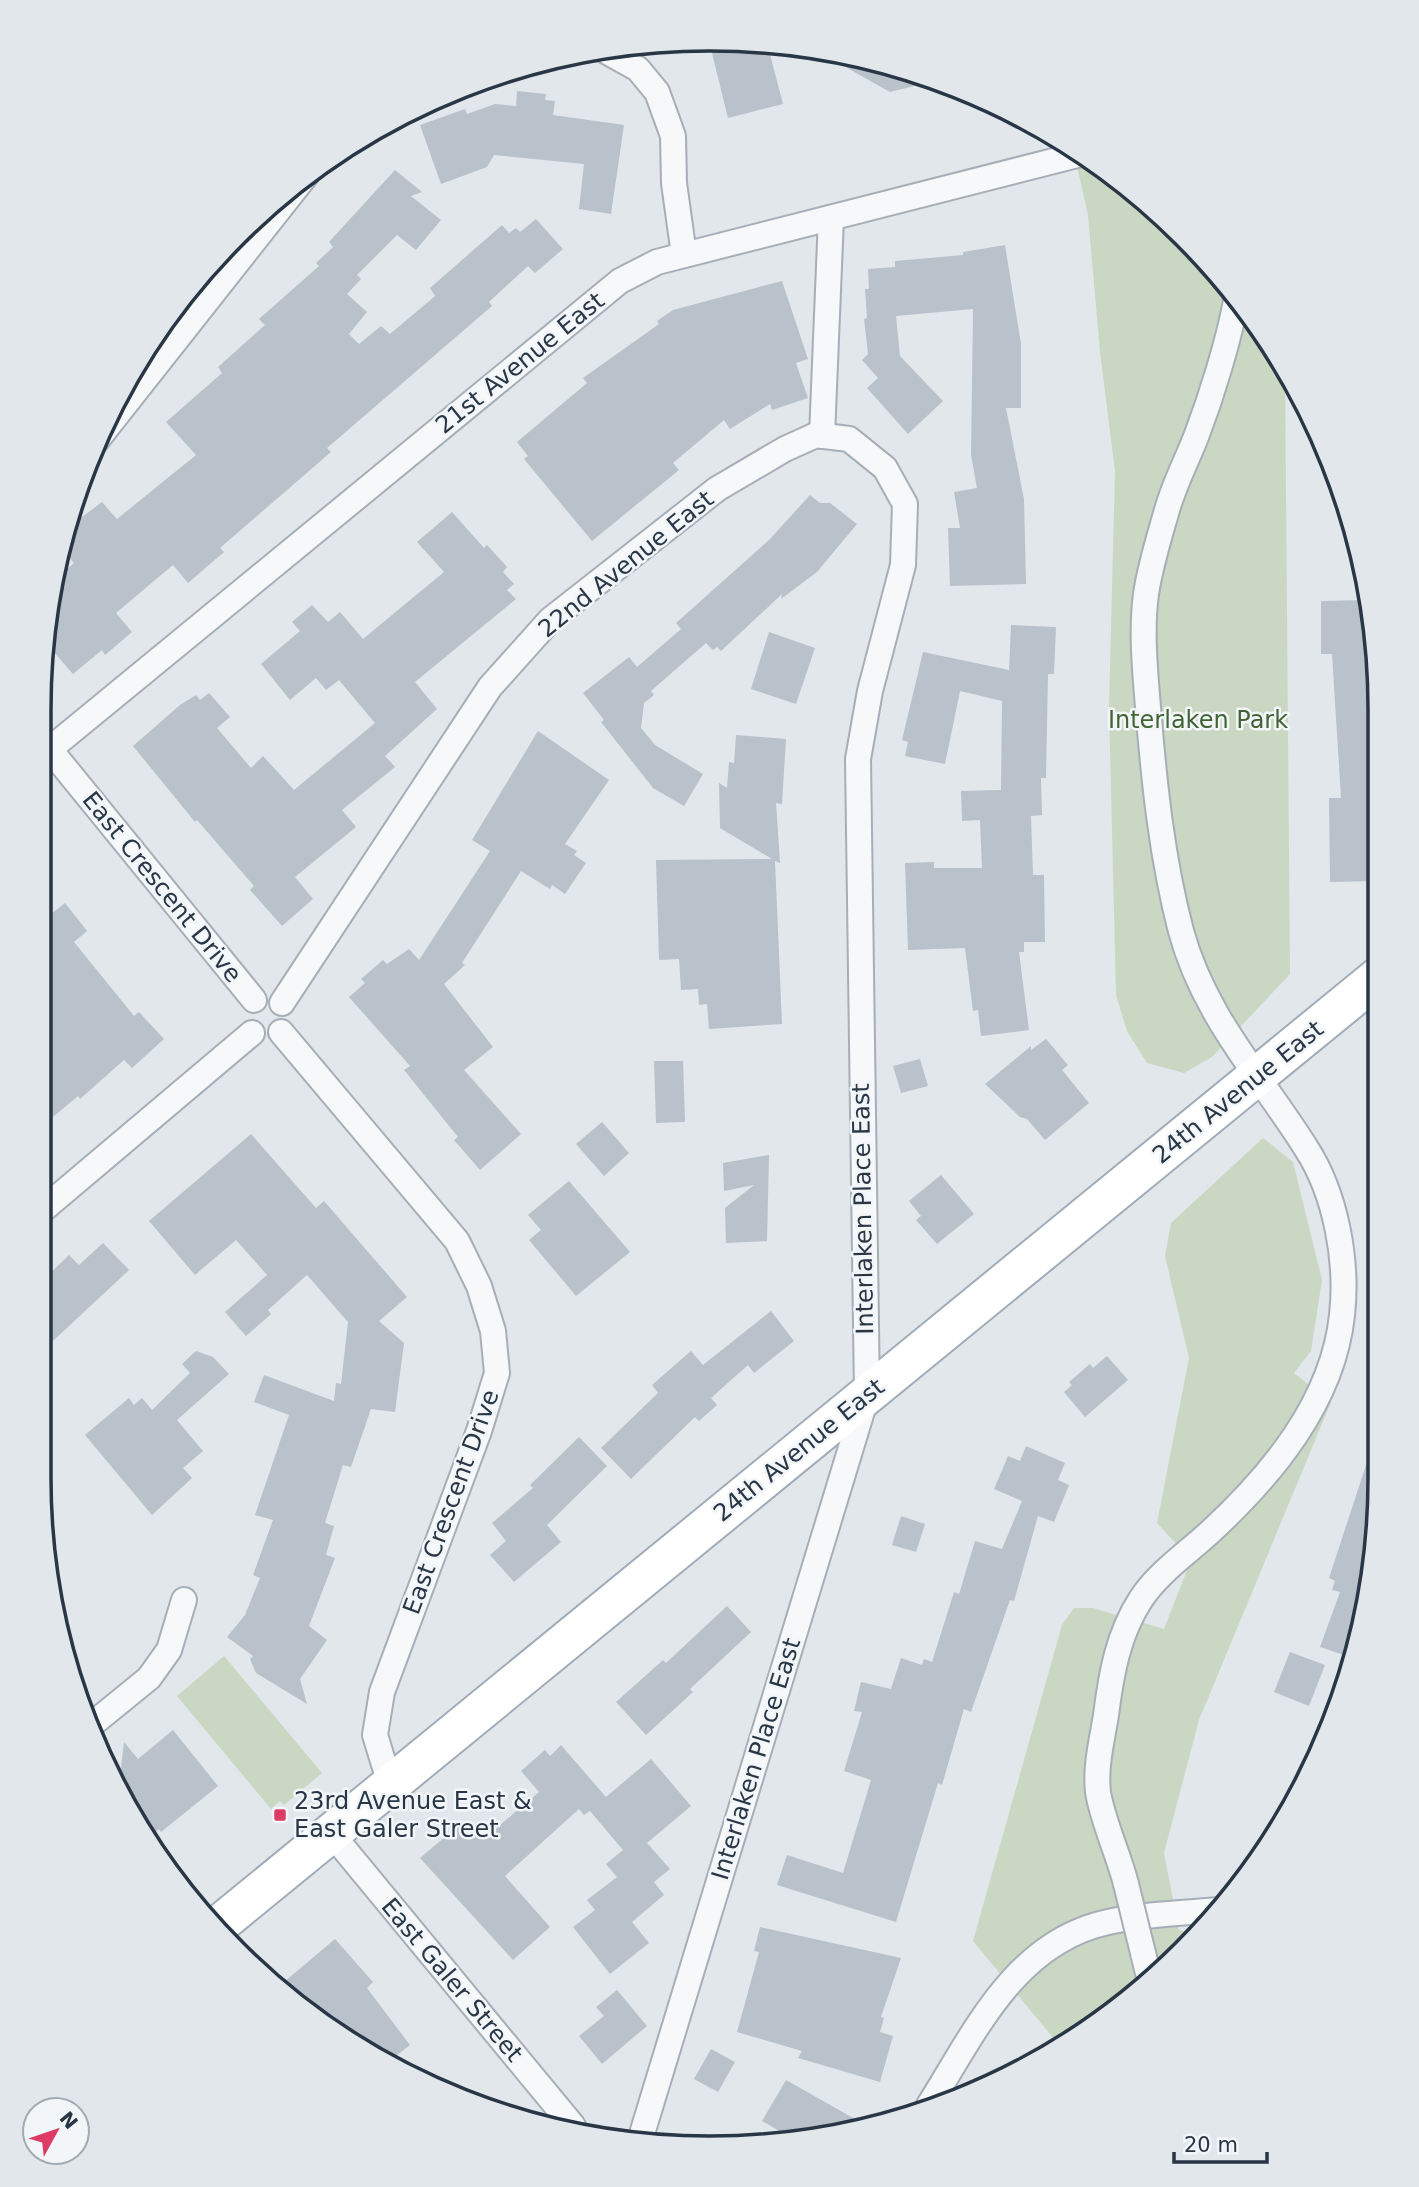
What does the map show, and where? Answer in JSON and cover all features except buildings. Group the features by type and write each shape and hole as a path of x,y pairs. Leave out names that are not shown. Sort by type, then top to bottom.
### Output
{"main road":[{"name":"24th Avenue East","path":"223,1921 1368,985"}],"street":[{"path":"617,57 638,69 657,92 673,136 674,183 684,255"},
{"name":"21st Avenue East","path":"51,742 620,281 657,262 1068,157"},
{"path":"128,400 276,213"},
{"path":"822,436 831,218"},
{"path":"1147,1970 1126,1884 1102,1810 1098,1780 1110,1684 1122,1635 1141,1599 1157,1578 1243,1500 1292,1439 1319,1393 1333,1359 1341,1326 1343,1268 1327,1195 1307,1150 1223,1031 1199,981 1182,933 1158,806 1149,726 1144,632 1146,594 1163,526 1198,430 1233,310"},
{"name":"22nd Avenue East","path":"282,1003 490,687 550,620 717,489 785,449 816,435 822,436"},
{"name":"Interlaken Place East","path":"642,2133 867,1395 858,759 870,691 903,565 905,504 885,468 849,439 822,436"},
{"name":"East Crescent Drive","path":"51,750 254,1000"},
{"path":"264,996 282,1003 287,1017 281,1032 270,1038 252,1033 245,1013 254,1000 264,996"},
{"name":"East Crescent Drive","path":"281,1032 457,1241 479,1286 493,1331 496,1373 479,1432 382,1692 374,1735 390,1784"},
{"path":"51,1203 252,1033"},
{"path":"97,1720 153,1674 169,1650 184,1600"},
{"name":"East Galer Street","path":"331,1833 569,2121"},
{"path":"935,2096 1008,1983 1043,1950 1075,1933 1109,1922 1205,1912"}],"green space":[{"name":"Interlaken Park","path":"1076,163 1144,214 1205,275 1232,308 1285,390 1290,974 1212,1057 1184,1073 1147,1063 1127,1031 1116,995 1109,708 1115,471 1100,352 1088,215"},
{"path":"1263,1138 1293,1162 1322,1280 1311,1351 1294,1373 1331,1402 1199,1720 1164,1853 1179,1930 1186,1932 1144,1973 1111,2000 1054,2039 973,1941 1062,1625 1074,1608 1093,1608 1164,1629 1191,1560 1157,1523 1189,1358 1165,1256 1171,1223"},
{"path":"224,1656 322,1773 284,1805 280,1801 271,1809 177,1696"}],"place":[{"name":"23rd Avenue East & East Galer Street","path":"280,1815"}]}
